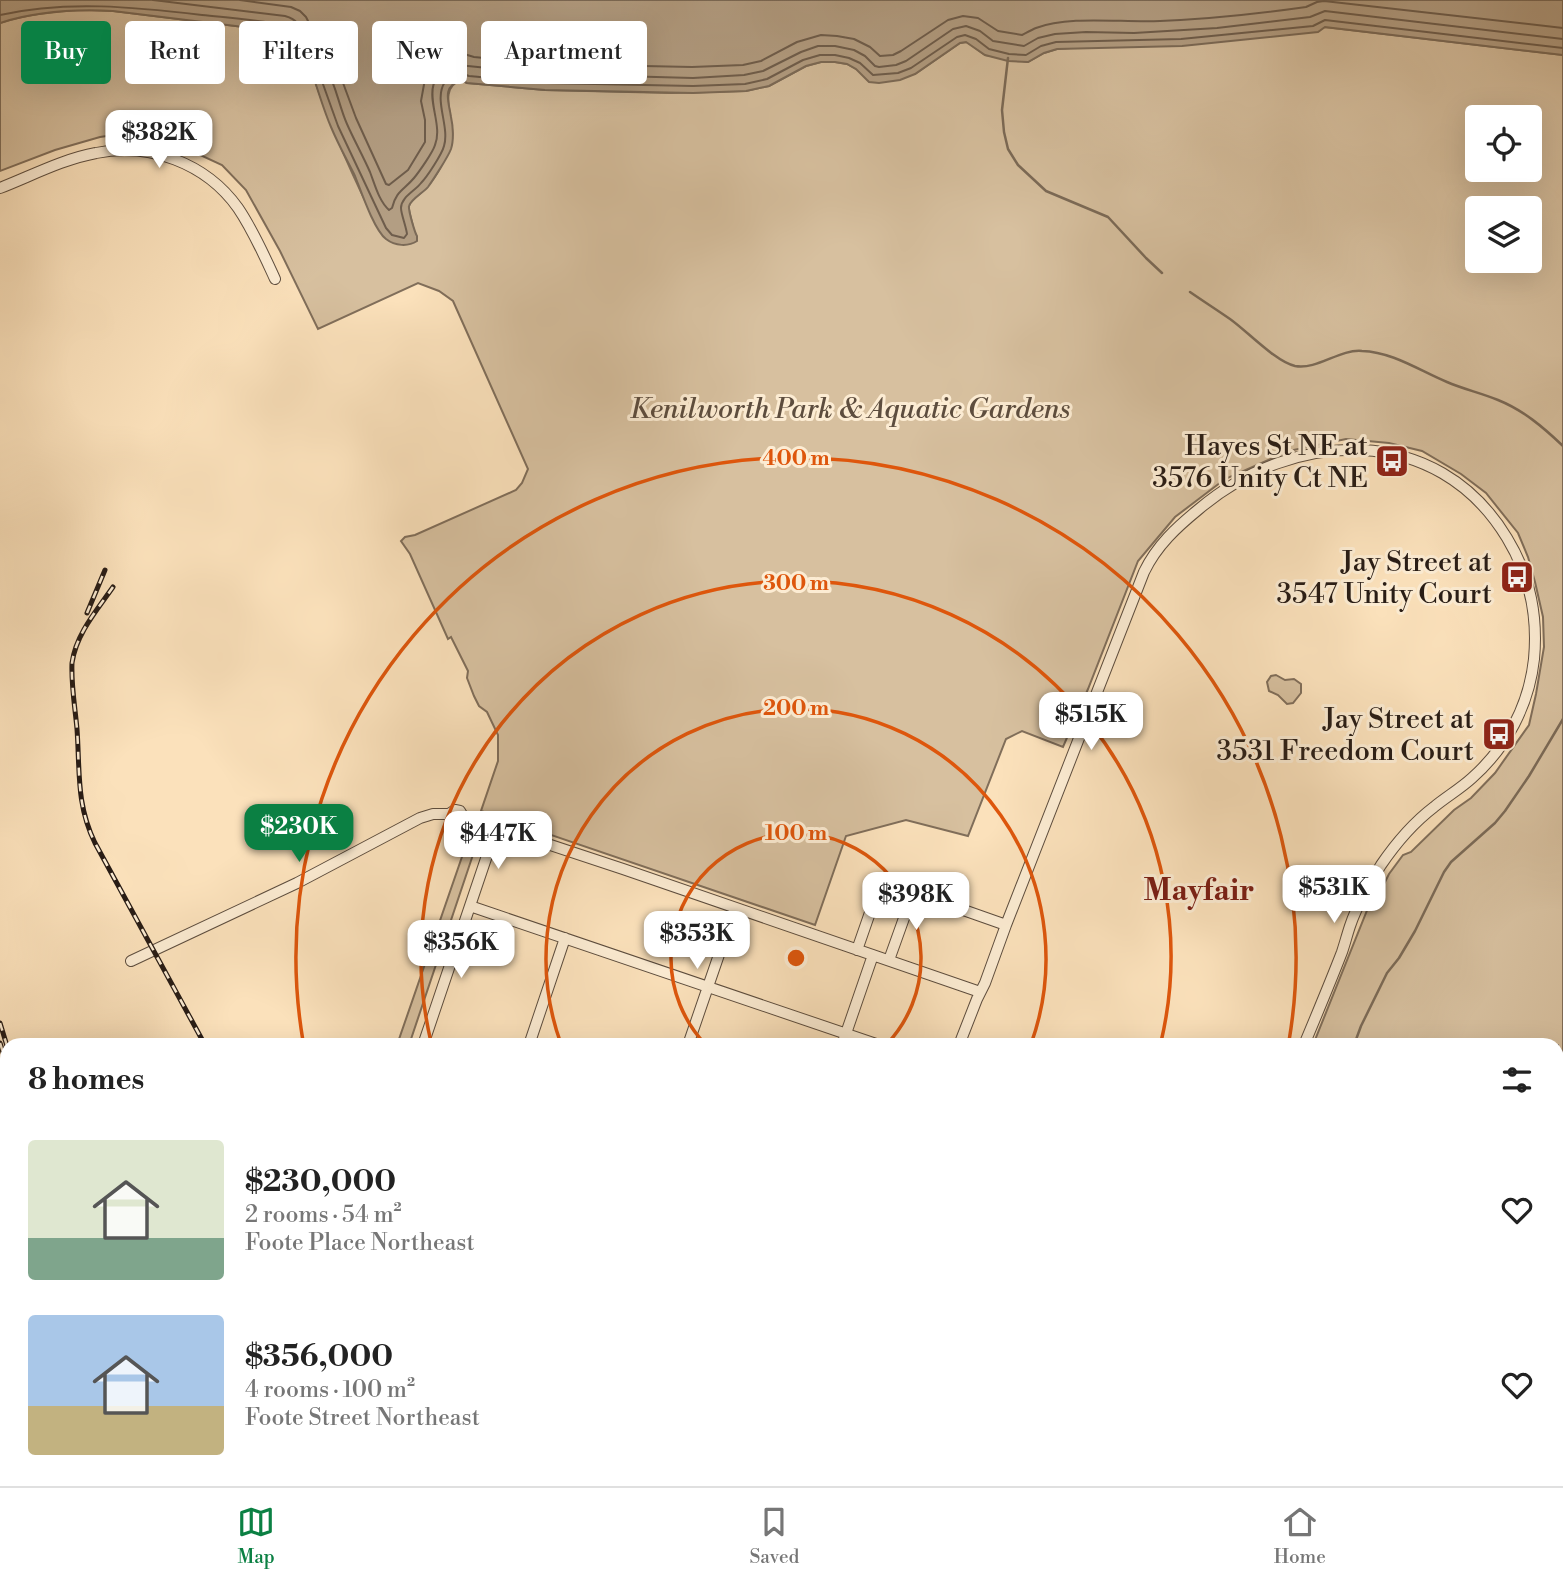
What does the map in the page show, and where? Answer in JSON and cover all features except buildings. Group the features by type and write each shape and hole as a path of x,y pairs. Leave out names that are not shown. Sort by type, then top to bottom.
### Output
{"street":[{"path":"0,188 96,153 134,150 169,157 207,177 232,200 246,220 275,279"},
{"path":"962,1038 1144,572 1158,548 1201,507 1237,481 1262,469 1327,450 1370,450 1410,459 1448,477 1478,500 1493,517 1517,556 1525,575 1534,616 1534,660 1525,700 1507,737 1473,777 1408,831 1382,865 1358,907 1307,1038"},
{"path":"131,961 297,883 420,818 433,814 449,814 452,818 463,816 497,827 980,992"},
{"path":"426,1038 497,827"},
{"path":"857,950 881,881 1006,925"},
{"path":"890,960 913,893"},
{"path":"470,906 860,1038"},
{"path":"690,1038 735,908"},
{"path":"530,1038 565,938"},
{"path":"844,1038 873,955"}],"green space":[{"name":"Kenilworth Park & Aquatic Gardens","path":"85,10 113,11 194,21 125,21 125,84 225,84 225,25 239,26 239,84 316,84 344,156 381,233 414,233 409,206 432,181 451,144 448,99 453,84 545,90 671,93 746,91 769,86 806,66 821,62 847,64 856,69 915,74 960,43 967,42 985,55 1028,62 1057,49 1324,27 1563,55 1563,1038 1316,1038 1370,903 1389,874 1403,855 1411,852 1495,773 1529,725 1544,647 1543,617 1528,557 1518,533 1486,493 1461,474 1422,451 1389,443 1346,439 1289,451 1225,479 1175,517 1138,561 1063,747 1022,731 1006,739 968,836 906,820 846,836 815,925 481,811 498,761 498,735 487,712 479,706 474,696 467,678 468,671 451,637 448,639 410,554 401,541 516,490 528,469 453,301 439,291 418,283 318,329 280,251 246,190 222,165 168,140 134,132 100,137 55,150 0,171 0,23 32,15"},
{"path":"1276,675 1285,680 1294,679 1301,684 1301,693 1293,703 1287,704 1269,691 1267,682 1271,676"},
{"path":"473,825 482,828 411,1038 399,1038"}],"water":[{"path":"0,0 1563,0 1563,55 1325,27 1318,32 1182,46 1057,49 1028,62 1008,61 985,55 966,42 960,43 915,74 900,80 879,83 869,82 847,64 821,62 806,66 769,86 746,91 693,93 545,90 467,83 467,21 372,21 372,84 454,84 448,96 453,129 451,149 428,187 409,206 417,241 402,245 386,239 377,227 331,127 316,84 358,84 358,21 239,21 239,26 225,25 225,21 194,21 99,10 42,13 0,23"}],"waterway":[{"path":"1008,58 1002,110 1004,132 1008,149 1018,165 1046,191 1108,217 1162,273"},
{"path":"1190,292 1287,363 1295,366 1312,365 1353,351 1385,355 1507,404 1532,420 1563,446"},
{"path":"1357,1038 1387,973 1415,931 1444,872 1451,862 1505,811 1563,719"}],"railway":[{"path":"87,613 105,570"},
{"path":"113,587 83,632 72,663 82,801 95,843 201,1038"},
{"path":"0,1023 5,1038"}],"place":[{"name":"Hayes St NE at 3576 Unity Ct NE","path":"1392,461"},
{"name":"Jay Street at 3547 Unity Court","path":"1517,577"},
{"name":"Jay Street at 3531 Freedom Court","path":"1499,734"}],"district":[{"name":"Mayfair","path":"1199,890"}]}
